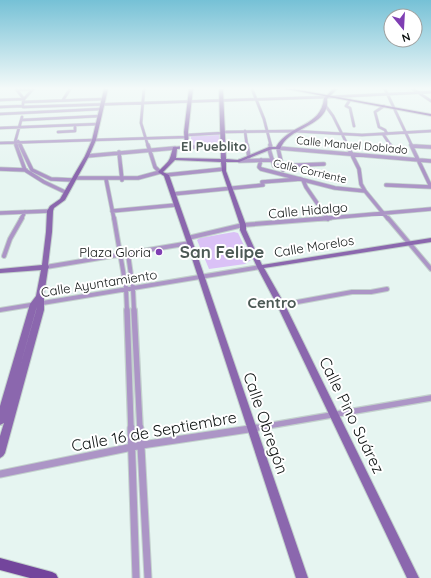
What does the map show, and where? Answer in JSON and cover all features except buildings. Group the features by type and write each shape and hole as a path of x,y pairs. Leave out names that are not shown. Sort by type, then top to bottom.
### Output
{"main road":[{"path":"0,564 52,578"}],"street":[{"path":"23,116 19,127 17,141 25,170 44,182 65,192"},
{"path":"0,453 2,437 39,301 46,266 50,211 52,207 62,200 65,192 87,156 94,140 100,116 22,120"},
{"path":"141,116 141,123 155,167 160,172 166,175 224,168"},
{"path":"187,147 186,132 188,116"},
{"name":"Calle Pino Suárez","path":"221,116 224,168 245,235 260,267 281,305 413,578"},
{"path":"174,160 239,161 260,164 273,160 262,116"},
{"path":"282,168 278,148 280,141 293,131 319,116"},
{"path":"333,116 359,169 361,184 364,190 431,269"},
{"path":"352,116 354,126"},
{"path":"376,116 379,127 385,130 387,134"},
{"path":"386,185 431,185 398,116"},
{"path":"80,124 82,117"},
{"path":"44,126 47,118"},
{"path":"55,140 60,125 65,118"},
{"path":"0,128 98,124"},
{"path":"58,132 76,131 76,125"},
{"path":"245,131 249,157"},
{"path":"0,143 17,141 94,140 187,136 245,131 387,134 431,131"},
{"path":"383,134 393,150"},
{"path":"17,141 25,152 32,170"},
{"path":"412,146 431,147"},
{"path":"87,156 150,149 224,147"},
{"path":"0,169 32,170 50,179 122,180 138,178 160,172 174,160 175,148"},
{"path":"239,161 270,148"},
{"name":"Calle Manuel Doblado","path":"270,148 431,161"},
{"path":"119,152 122,180"},
{"name":"Calle Corriente","path":"273,160 274,166 282,168 324,164"},
{"name":"Calle Corriente","path":"260,164 261,169 302,180 335,188 364,190"},
{"path":"424,171 431,171"},
{"name":"Calle Obregón","path":"166,175 253,428 302,578"},
{"path":"106,179 121,254 126,288 136,578"},
{"path":"173,194 263,185 262,182 302,180 328,219"},
{"path":"112,211 176,205"},
{"name":"Calle Hidalgo","path":"46,266 128,254 189,240 243,225 328,219 431,209"},
{"path":"0,213 50,211"},
{"path":"4,256 10,239 25,212"},
{"name":"Calle Morelos","path":"201,277 431,240"},
{"path":"128,254 133,288 148,578"},
{"path":"0,271 46,266"},
{"name":"Calle Ayuntamiento","path":"0,310 39,301 201,277"},
{"path":"281,305 352,292 371,292 387,289"},
{"path":"128,332 135,332"},
{"path":"128,342 135,341"},
{"path":"0,421 18,375"},
{"path":"129,384 137,383"},
{"name":"Calle 16 de Septiembre","path":"0,474 142,445 431,398"}],"shaded area":[{"path":"219,135 221,145 191,146 191,136"},
{"path":"234,232 238,233 251,260 245,264 209,269 197,240 200,238"}],"place":[{"name":"Plaza Gloria","path":"159,252"}],"district":[{"name":"El Pueblito","path":"214,146"},
{"name":"San Felipe","path":"222,251"},
{"name":"Centro","path":"272,302"}]}
